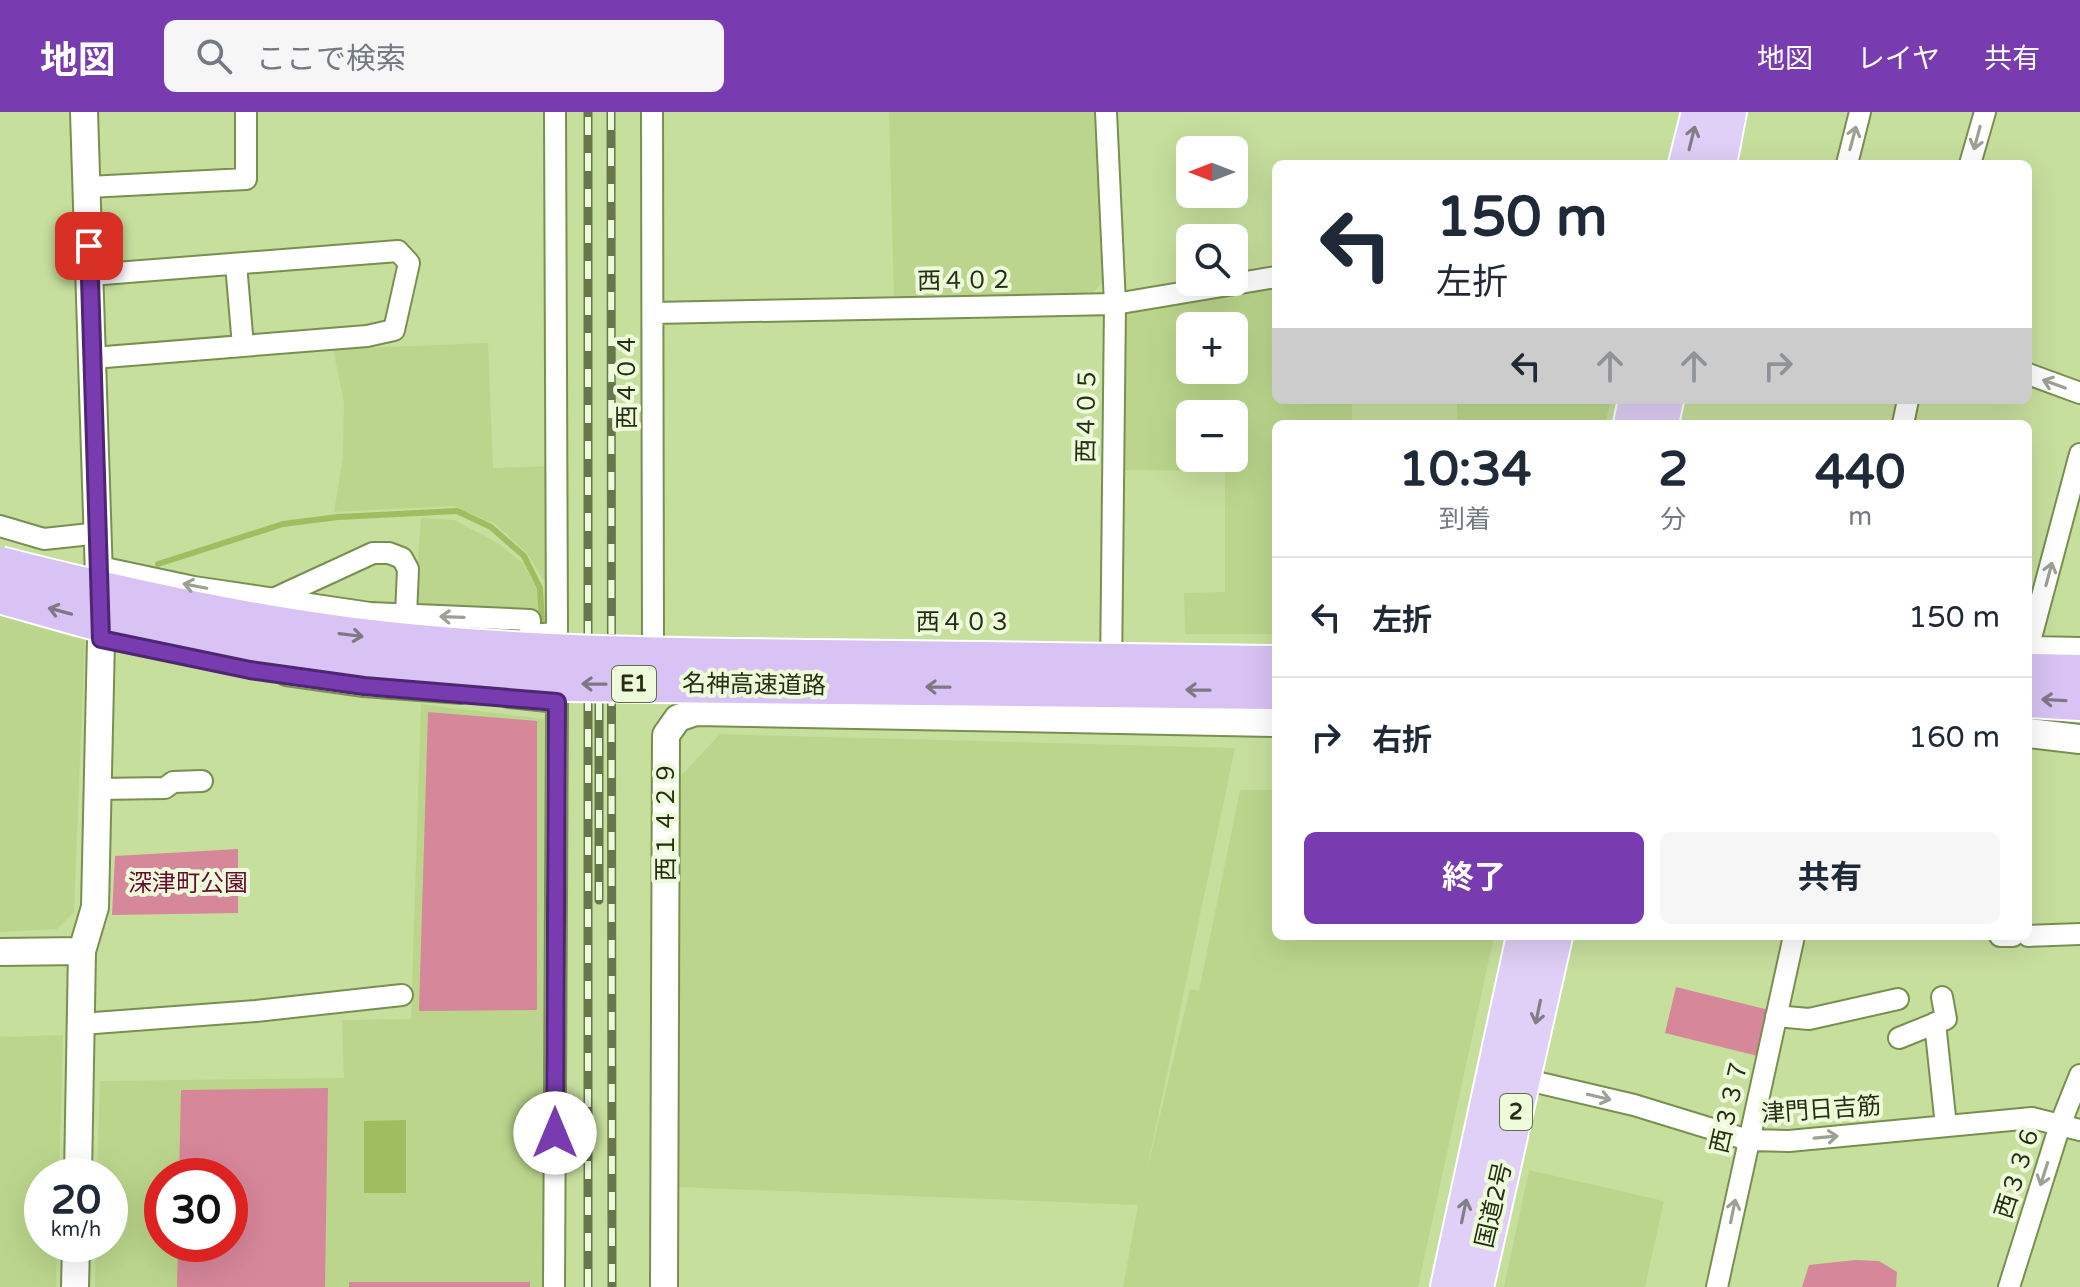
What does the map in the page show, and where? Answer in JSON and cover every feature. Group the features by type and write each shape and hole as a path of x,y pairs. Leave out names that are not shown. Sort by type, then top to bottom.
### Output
{"highway":[{"path":"1687,160 1699,112"},
{"path":"1720,160 1729,112"},
{"name":"名神高速道路","path":"0,565 113,594 213,614 354,636 505,650 650,656 1272,664"},
{"name":"名神高速道路","path":"0,595 139,632 230,649 452,676 566,683 1272,691"},
{"path":"2032,672 2080,673"},
{"path":"2032,699 2080,702"},
{"name":"国道2号","path":"1448,1287 1523,940"},
{"name":"国道2号","path":"1476,1287 1554,940"}],"main road":[{"path":"2032,733 2080,739"}],"street":[{"path":"78,1158 82,951 95,907 101,639 100,533 84,112"},
{"path":"88,187 246,179 246,112"},
{"path":"100,567 271,600 557,633 555,112"},
{"name":"西４０４","path":"652,112 653,650"},
{"name":"西４０５","path":"1106,112 1115,304 1112,720"},
{"path":"1848,160 1860,112"},
{"path":"1971,160 1985,112"},
{"path":"90,275 398,251 409,263 394,330 367,336 93,358"},
{"path":"236,264 243,346"},
{"name":"西４０２","path":"653,313 1115,304 1272,278"},
{"path":"2032,375 2080,393"},
{"path":"2032,633 2080,454"},
{"path":"0,526 44,539 100,533"},
{"path":"271,600 373,553 389,553 402,558 408,569 406,615"},
{"path":"530,628 530,698"},
{"path":"101,639 250,670 364,686 557,702 554,1287"},
{"name":"西４０３","path":"653,650 1272,646"},
{"path":"2032,648 2080,648"},
{"name":"西１４２９","path":"664,1287 666,735 678,718 696,712 1272,723"},
{"path":"98,789 165,788 173,782 202,781"},
{"path":"2032,936 2080,934"},
{"name":"西３３７","path":"1717,1287 1793,940"},
{"path":"0,952 82,951"},
{"path":"81,1024 256,1011 402,995"},
{"path":"1776,1016 1809,1019 1886,996"},
{"path":"1899,1038 1946,1019 1942,997"},
{"path":"1935,1023 1946,1126"},
{"name":"西３３６","path":"2009,1287 2070,1127 2080,1075"},
{"name":"津門日吉筋","path":"1523,1079 1634,1105 1748,1140 1789,1141 2032,1118 2070,1127"},
{"path":"75,1287 76,1262"}],"shaded area":[{"path":"889,112 1096,112 1103,282 1092,294 894,297"},
{"path":"1272,287 1272,404 1352,404 1352,420 1272,420 1272,634 1185,634 1184,593 1225,592 1225,472 1248,472 1248,400 1176,400 1176,471 1120,470 1121,320 1129,308 1209,296 1248,296 1248,290"},
{"path":"488,343 493,468 550,466 551,584 546,584 526,552 495,524 453,506 334,512 343,456 344,403 333,349"},
{"path":"1457,404 1610,404 1606,420 1457,420"},
{"path":"421,518 454,520 498,543 523,563 538,591 538,613 414,606"},
{"path":"0,613 85,635 74,912 57,929 0,932"},
{"path":"421,704 544,719 546,1287 95,1287 96,1262 128,1262 128,1158 98,1158 100,1081 344,1078 342,1020 411,1019"},
{"path":"720,734 1235,748 1146,1174 1190,989 1199,991 1240,790 1272,790 1272,940 1493,940 1418,1287 1123,1287 1138,1205 677,1187 678,779"},
{"path":"63,1035 60,1158 24,1158 24,1262 57,1262 56,1287 0,1287 0,1037"},
{"path":"406,1120 406,1193 364,1193 364,1121"},
{"path":"1529,1170 1664,1201 1645,1287 1504,1287"}],"green space":[{"path":"428,712 537,721 537,1010 419,1011"},
{"name":"深津町公園","path":"238,849 238,913 112,915 115,856"},
{"path":"1676,987 1769,1010 1758,1056 1665,1033"},
{"path":"328,1088 325,1287 177,1287 178,1262 248,1262 248,1158 179,1158 181,1090"},
{"path":"1879,1261 1897,1272 1896,1287 1802,1287 1809,1265"},
{"path":"349,1282 530,1282 530,1287 349,1287"}],"waterway":[{"path":"158,564 283,524 338,517 457,511 491,527 524,556 540,588 542,624"}],"railway":[{"path":"588,112 588,1287"},
{"path":"611,112 612,1287"},
{"path":"599,652 599,900"}],"route":[{"path":"89,246 101,639 250,670 364,686 557,702 555,1133"}]}
